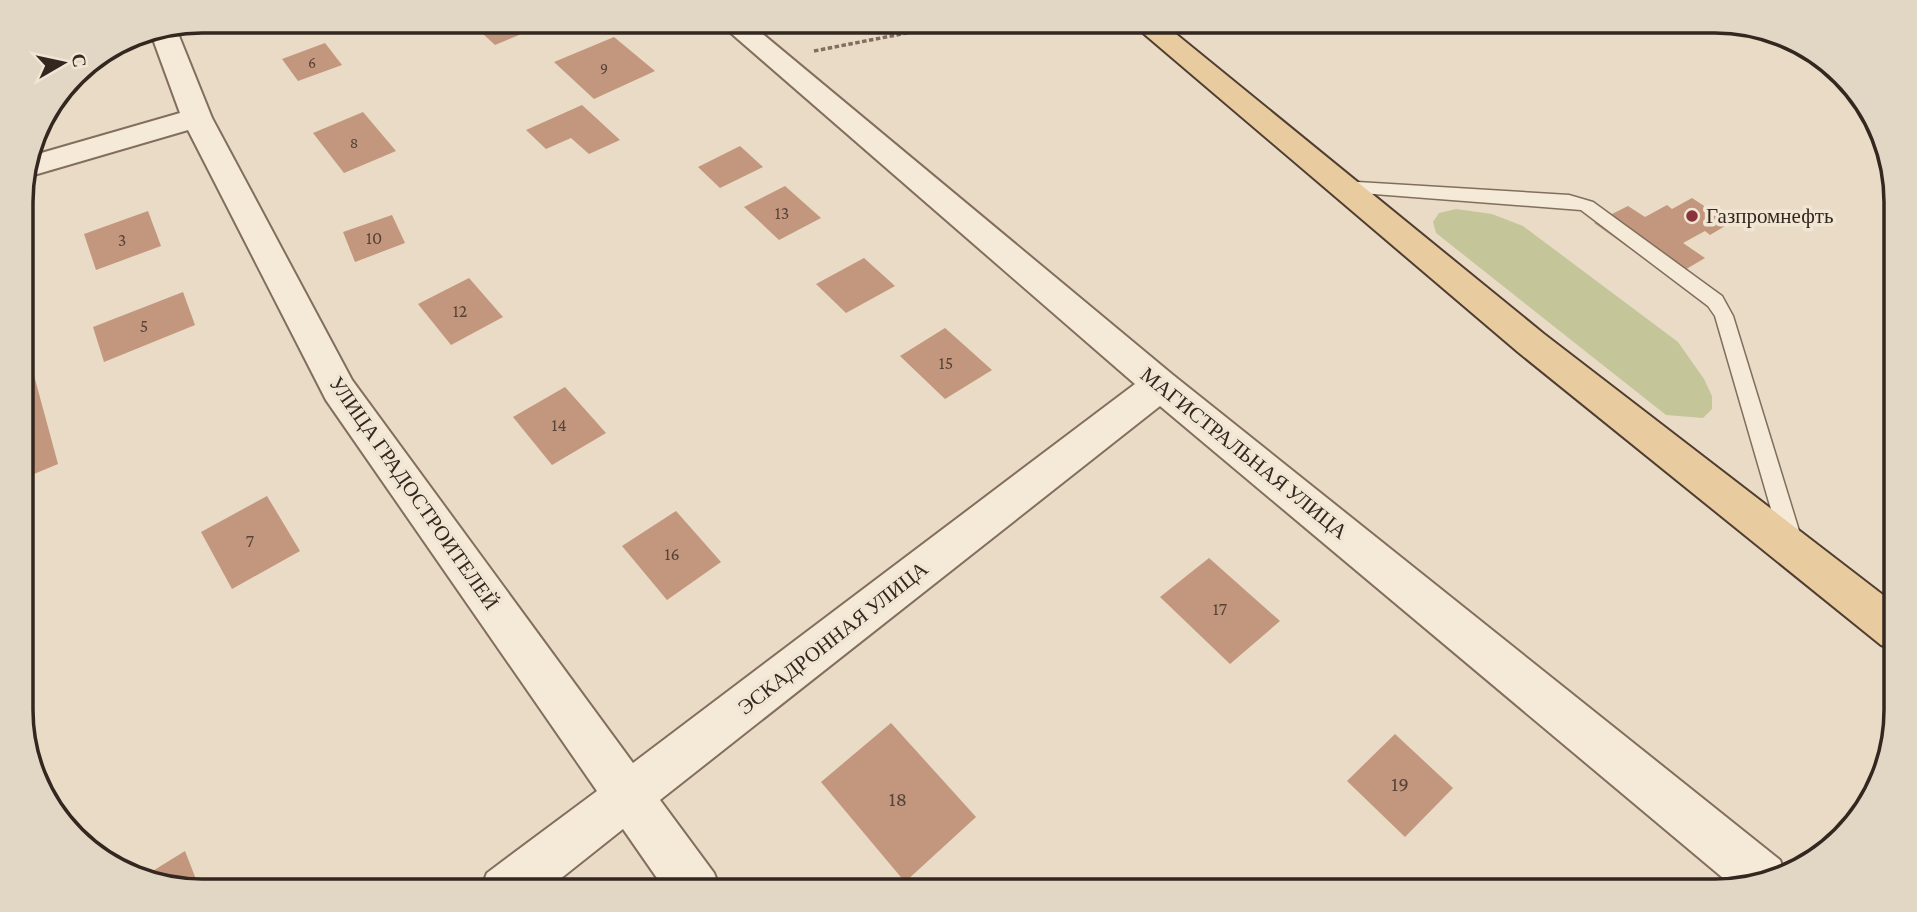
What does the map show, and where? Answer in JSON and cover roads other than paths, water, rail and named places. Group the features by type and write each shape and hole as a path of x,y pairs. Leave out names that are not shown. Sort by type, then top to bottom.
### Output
{"main road":[{"path":"1157,33 1340,187 1884,622"}],"street":[{"name":"МАГИСТРАЛЬНАЯ УЛИЦА","path":"745,33 1160,385 1756,873"},
{"name":"УЛИЦА ГРАДОСТРОИТЕЛЕЙ","path":"166,38 197,118 339,390 687,879"},
{"path":"38,164 197,118"},
{"name":"ЭСКАДРОННАЯ УЛИЦА","path":"521,879 1160,385"}],"lane":[{"path":"1340,187 1569,201 1587,206 1715,300 1724,316 1794,552"}],"place":[{"name":"Газпромнефть","path":"1692,216"}]}
